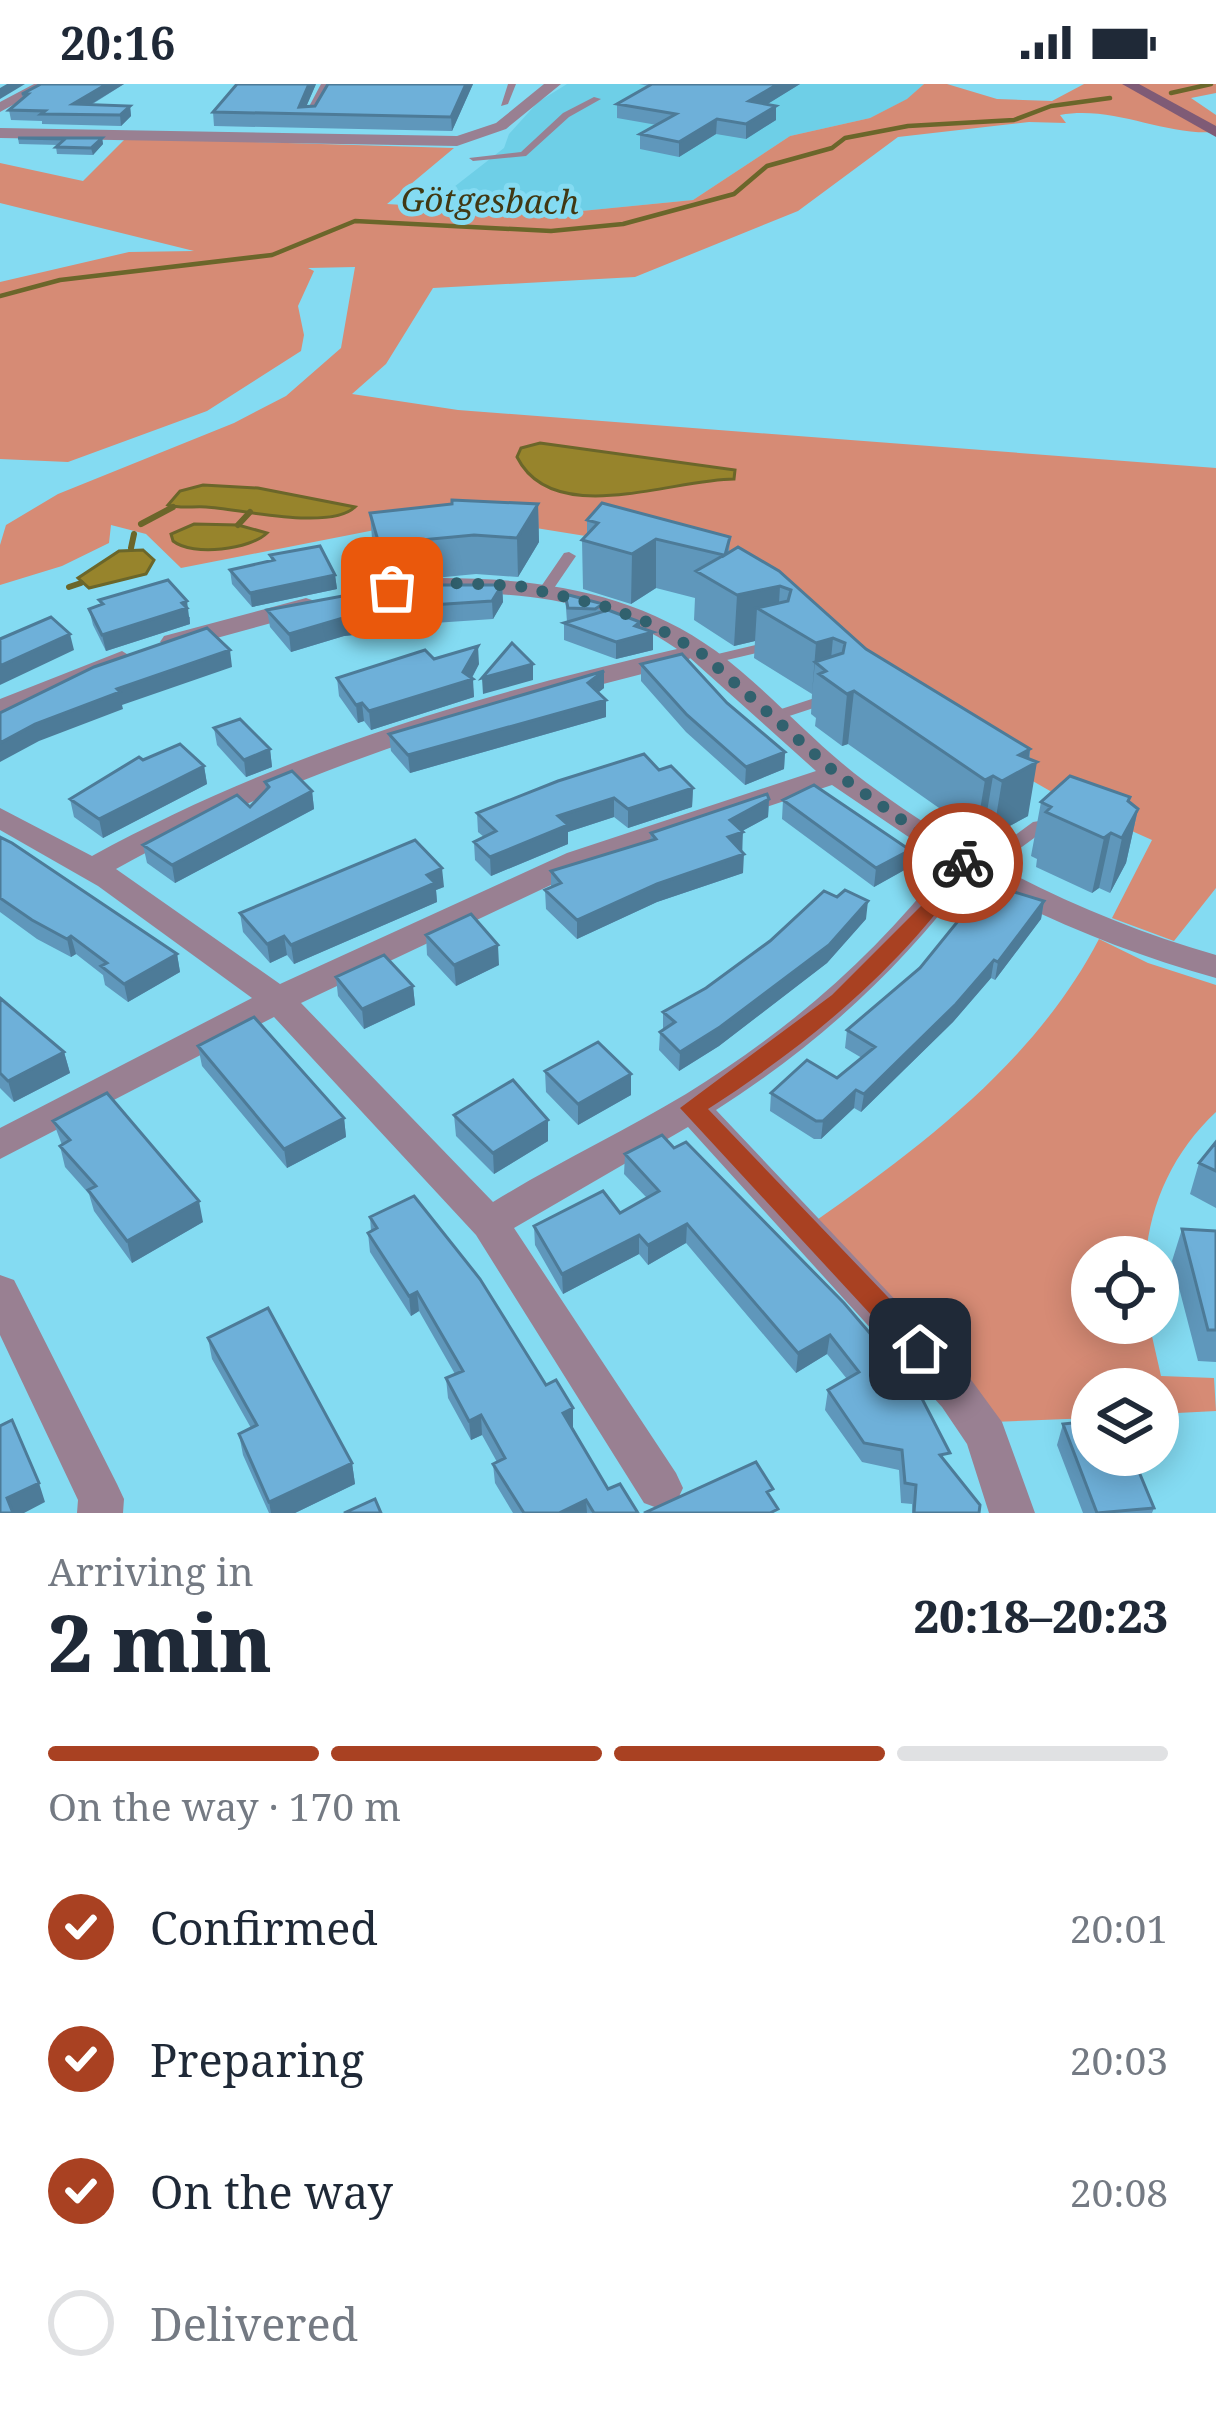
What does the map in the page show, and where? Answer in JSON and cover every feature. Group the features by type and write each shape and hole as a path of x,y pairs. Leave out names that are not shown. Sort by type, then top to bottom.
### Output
{"main road":[{"path":"1130,84 1216,132"}],"street":[{"path":"0,108 44,84"},
{"path":"308,115 328,84"},
{"path":"0,133 406,143 479,138 506,126 548,85"},
{"path":"471,159 482,146 479,138"},
{"path":"370,592 461,583 545,591 647,622 705,656 837,774 973,865 1093,924 1216,967"},
{"path":"0,709 130,656 326,602"},
{"path":"93,869 202,808 350,747 470,706 705,656"},
{"path":"0,1145 277,999 578,860 837,774"},
{"path":"0,817 93,869 277,999 490,1224 660,1488"},
{"path":"490,1224 766,1060 840,1000 973,865"},
{"path":"692,1108 957,1394 986,1436 1012,1513"},
{"path":"0,1292 101,1499 100,1513"}],"lane":[{"path":"504,104 512,84"},
{"path":"471,159 523,154 566,115 597,99"},
{"path":"545,591 569,556"},
{"path":"705,656 778,644"},
{"path":"771,718 830,698"},
{"path":"973,865 1039,826"}],"shaded area":[{"path":"567,84 924,84 908,99 870,118 790,136 693,200 551,214 427,208 504,148 509,134 538,102"},
{"path":"924,84 947,84 997,99 1052,101 1084,84 1216,84 1216,93 1191,98 1216,115 1216,132 1080,113 1060,115 1066,123 1029,122 898,137 798,211 635,277 433,288 386,364 352,394 458,410 1216,468 1216,888 1174,941 1112,918 1152,840 1078,807 1017,772 660,548 511,524 385,528 181,568 146,534 111,525 109,543 62,566 0,585 0,545 6,525 58,494 234,423 286,396 341,348 355,267 308,268 314,271 298,306 304,335 301,351 207,411 68,462 0,459 0,282 129,252 194,251 0,203 0,163 83,181 126,138 454,148 387,204 551,214 693,200 790,136 870,118 907,99"},
{"path":"540,443 735,470 734,479 616,495 557,491 534,479 517,457 521,448"},
{"path":"203,485 258,488 355,507 343,514 306,518 168,505 180,491"},
{"path":"194,524 238,525 267,533 222,549 194,549 173,541 171,534"},
{"path":"143,550 154,560 146,574 89,588 78,578 119,551"},
{"path":"1099,939 1148,963 1216,985 1216,1112 1188,1143 1167,1178 1148,1236 1071,1236 1071,1344 1154,1344 1159,1368 1071,1368 1071,1419 993,1422 814,1222 974,1097 1073,983"},
{"path":"1179,1377 1214,1378 1216,1411 1179,1413"}],"building":[{"path":"41,84 107,84 73,104 130,106 120,115 9,110 28,94 22,94"},
{"path":"237,84 309,84 299,107 315,106 328,84 466,84 451,117 213,112"},
{"path":"652,84 778,84 749,101 776,106 746,124 717,119 679,142 640,134 676,114 617,104"},
{"path":"18,138 102,138 91,148 56,147 65,139"},
{"path":"452,500 538,504 517,538 474,535 379,544 370,513 452,504"},
{"path":"602,503 730,537 725,555 738,547 779,571 866,649 1030,749 1019,755 1037,762 1002,781 993,776 985,780 854,691 847,694 819,674 826,671 815,662 843,653 845,643 833,638 816,643 757,608 788,601 791,590 780,586 737,595 696,571 724,555 656,539 632,554 582,540 598,523 587,520"},
{"path":"320,546 335,575 250,593 230,570 274,560 270,555"},
{"path":"168,580 187,601 182,603 187,608 102,635 89,609 103,604 99,600"},
{"path":"402,585 502,585 492,601 384,608 389,613 343,618 289,634 267,610"},
{"path":"565,594 603,604 595,609 568,608"},
{"path":"608,610 653,632 616,642 564,623"},
{"path":"51,617 70,634 0,666 0,639"},
{"path":"207,628 230,650 117,689 120,692 35,724 0,743 0,713 94,667"},
{"path":"512,643 533,664 482,678"},
{"path":"478,646 463,672 473,679 369,711 362,703 356,705 337,678 425,650 434,659"},
{"path":"682,654 727,703 785,752 746,767 687,715 641,664"},
{"path":"604,671 588,683 606,700 408,755 389,734"},
{"path":"240,719 270,749 244,760 214,728"},
{"path":"180,744 204,766 99,819 70,799 139,757 143,760"},
{"path":"644,754 659,770 671,766 693,788 628,809 614,798 558,816 568,825 490,857 474,842 496,831 477,813"},
{"path":"292,771 312,791 172,865 143,845 237,795 250,807 269,787 265,782"},
{"path":"1070,776 1130,797 1128,801 1138,809 1122,838 1111,833 1104,838 1046,812 1051,807 1041,802"},
{"path":"814,785 910,850 876,868 783,800"},
{"path":"767,794 769,799 730,820 743,832 728,837 744,854 657,884 577,920 545,890 561,883 551,871 656,839 651,833"},
{"path":"0,837 177,954 124,984 101,966 107,963 71,936 67,939 0,898"},
{"path":"415,840 442,868 427,875 435,883 291,945 284,936 267,944 240,913"},
{"path":"988,884 1044,901 998,962 994,960 864,1094 856,1090 823,1121 816,1121 771,1093 807,1060 837,1078 875,1047 847,1030 920,968"},
{"path":"845,890 868,901 829,945 680,1052 660,1032 675,1022 663,1012 706,988 770,941 824,891 837,897"},
{"path":"471,914 498,945 454,965 426,935"},
{"path":"384,955 413,986 362,1009 336,977"},
{"path":"0,998 64,1052 8,1081 0,1073"},
{"path":"254,1017 344,1118 284,1149 198,1046"},
{"path":"598,1042 631,1074 578,1104 545,1071"},
{"path":"513,1080 548,1120 493,1153 454,1115"},
{"path":"107,1093 199,1201 127,1241 88,1190 96,1186 60,1146 70,1140 53,1121"},
{"path":"662,1135 674,1148 686,1142 844,1303 916,1387 950,1453 940,1455 980,1505 979,1513 914,1513 916,1485 905,1483 902,1450 864,1443 828,1390 859,1372 830,1335 798,1353 687,1224 648,1245 639,1235 562,1274 534,1226 603,1191 620,1213 659,1191 625,1154"},
{"path":"1216,1142 1216,1171 1199,1163"},
{"path":"414,1196 480,1279 546,1385 556,1380 573,1408 563,1413 608,1489 620,1484 638,1513 594,1513 586,1500 559,1513 524,1513 493,1464 505,1458 481,1415 469,1421 446,1378 463,1371 417,1292 409,1296 368,1233 377,1228 370,1217"},
{"path":"1182,1229 1216,1231 1216,1330 1208,1330"},
{"path":"268,1308 352,1463 269,1502 239,1434 257,1425 208,1338"},
{"path":"12,1420 39,1483 7,1498 13,1513 0,1513 0,1426"},
{"path":"756,1462 773,1489 767,1492 778,1509 770,1513 644,1513"},
{"path":"1083,1476 1141,1476 1154,1508 1097,1513"},
{"path":"375,1499 381,1513 344,1513"}],"waterway":[{"name":"Götgesbach","path":"1171,93 1211,84"},
{"name":"Götgesbach","path":"0,296 60,280 272,255 355,221 551,231 623,224 734,194 767,166 832,148 845,138 908,126 1014,120 1051,106 1110,98"},
{"path":"141,524 173,507"},
{"path":"238,525 250,512"},
{"path":"131,548 134,534"},
{"path":"69,587 81,583"}],"way so far":[{"path":"392,588 461,583 519,586 562,594 647,622 700,652 837,774 963,863"}],"route":[{"path":"920,1349 692,1108 766,1060 840,1000 931,909 963,863"}]}
